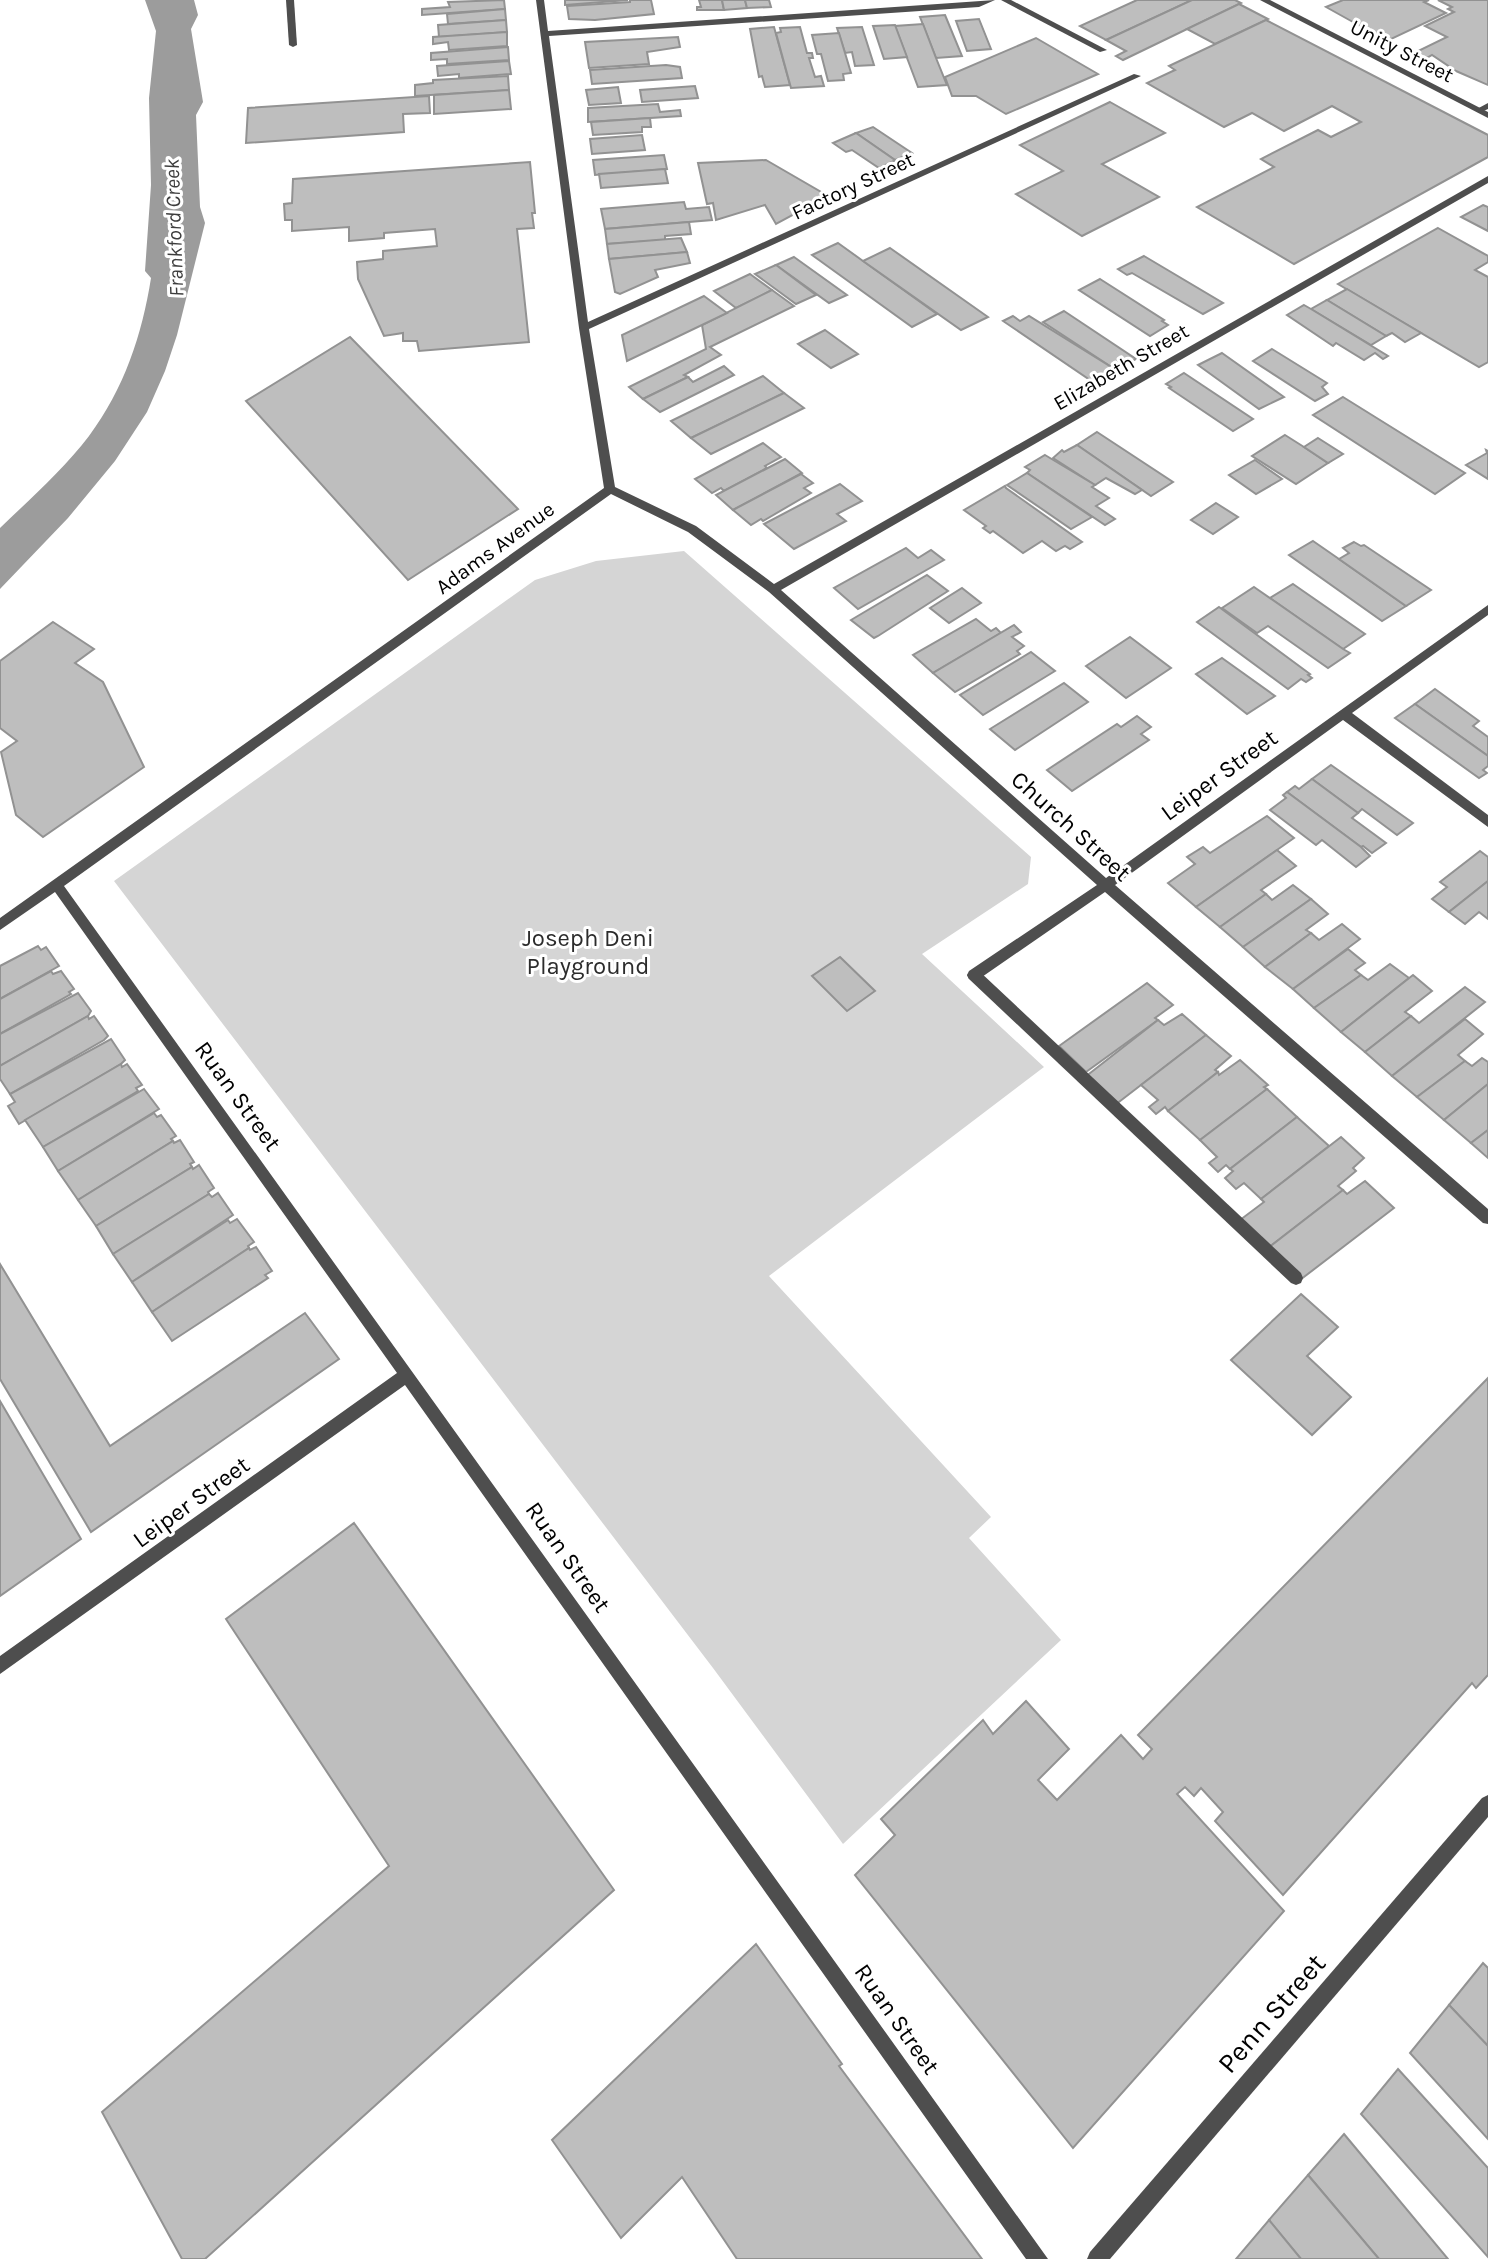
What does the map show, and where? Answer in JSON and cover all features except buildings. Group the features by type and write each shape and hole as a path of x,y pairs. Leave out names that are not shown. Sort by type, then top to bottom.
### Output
{"street":[{"path":"289,0 293,45"},
{"path":"540,0 584,328 610,489"},
{"path":"545,34 965,6 991,0"},
{"path":"1005,0 1103,50"},
{"name":"Unity Street","path":"1267,1 1485,110"},
{"name":"Factory Street","path":"584,328 1137,76"},
{"name":"Elizabeth Street","path":"773,589 1488,180"},
{"name":"Church Street","path":"610,489 692,529 773,589 1106,885 1488,1218"},
{"name":"Adams Avenue","path":"0,925 610,489"},
{"name":"Leiper Street","path":"1296,1278 974,975 1106,885 1488,609"},
{"path":"1343,713 1488,822"},
{"name":"Ruan Street","path":"57,885 1038,2259"},
{"name":"Leiper Street","path":"0,1666 407,1375"},
{"name":"Penn Street","path":"1097,2259 1488,1804"}],"green space":[{"name":"Joseph Deni Playground","path":"684,551 1031,857 1028,884 922,954 1044,1067 769,1276 991,1517 969,1538 1061,1640 843,1844 713,1668 114,881 535,580 596,561"}],"water":[{"name":"Frankford Creek","path":"145,0 194,0 198,15 191,29 203,102 196,115 200,207 205,223 177,335 147,412 115,461 68,518 0,589 0,528 46,484 89,436 112,400 137,341 151,278 145,271 151,185 149,98 156,31"}]}
